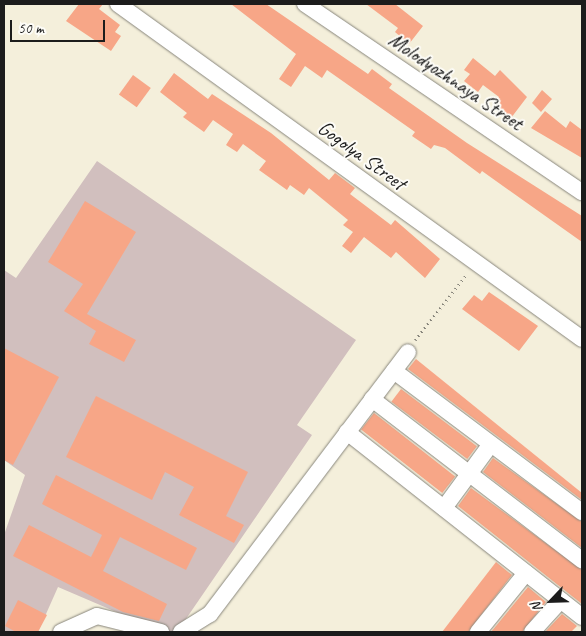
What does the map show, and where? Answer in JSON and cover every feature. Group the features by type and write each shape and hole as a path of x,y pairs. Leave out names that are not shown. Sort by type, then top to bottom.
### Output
{"street":[{"name":"Gogolya Street","path":"118,4 582,339"},
{"name":"Molodyozhnaya Street","path":"305,4 582,192"},
{"path":"181,632 210,614 408,352"},
{"path":"394,371 582,512"},
{"path":"372,399 582,560"},
{"path":"347,432 582,617"},
{"path":"444,508 491,444"},
{"path":"478,632 526,573"},
{"path":"532,632 560,600"},
{"path":"61,631 97,616 161,632"}],"path":[{"path":"408,352 423,325 476,264"}],"shaded area":[{"path":"97,161 356,340 297,425 312,435 177,632 163,632 58,587 38,632 8,632 4,631 4,535 25,475 4,460 4,270 16,278"}],"building":[{"path":"79,4 103,4 99,9 120,25 115,32 121,36 111,51 66,21"},
{"path":"231,4 266,4 368,74 372,69 392,84 389,88 467,143 582,216 582,242 482,171 480,174 445,148 434,145 431,149 412,136 415,132 327,70 322,78 305,66 291,87 279,79 296,54"},
{"path":"366,4 395,4 423,26 409,44 395,32 398,28"},
{"path":"473,58 495,76 500,70 527,97 511,118 494,104 499,97 483,85 478,92 464,81 470,74 464,70"},
{"path":"174,73 208,99 212,94 271,133 329,180 335,173 355,188 350,194 391,225 395,220 440,259 425,278 396,252 391,258 364,237 351,253 342,246 353,232 343,225 348,220 309,188 304,195 290,185 287,190 259,170 266,161 243,144 237,152 226,145 233,134 213,120 204,132 183,117 187,113 160,92"},
{"path":"133,75 151,88 137,107 119,94"},
{"path":"542,90 552,99 541,112 532,103"},
{"path":"545,111 566,128 570,121 582,130 582,158 531,128"},
{"path":"85,201 136,232 87,314 136,340 124,362 89,344 96,331 64,311 83,284 48,262"},
{"path":"489,292 538,326 519,351 462,309 474,295 482,301"},
{"path":"4,348 59,377 13,465 4,460"},
{"path":"416,359 582,493 582,500 408,369"},
{"path":"401,389 477,446 467,459 391,402"},
{"path":"96,396 248,472 226,516 244,525 234,543 179,515 194,487 165,472 152,500 66,457"},
{"path":"374,413 455,476 442,493 361,430"},
{"path":"493,458 582,522 582,548 483,472"},
{"path":"56,475 197,548 186,570 120,537 103,571 167,604 159,621 123,612 13,556 29,525 91,557 102,535 42,504"},
{"path":"471,488 582,570 582,604 458,506"},
{"path":"496,562 512,575 468,632 442,632"},
{"path":"528,587 546,602 522,632 491,632"},
{"path":"18,600 47,615 38,632 16,632 5,626"},
{"path":"562,614 577,626 571,632 545,632"}]}
